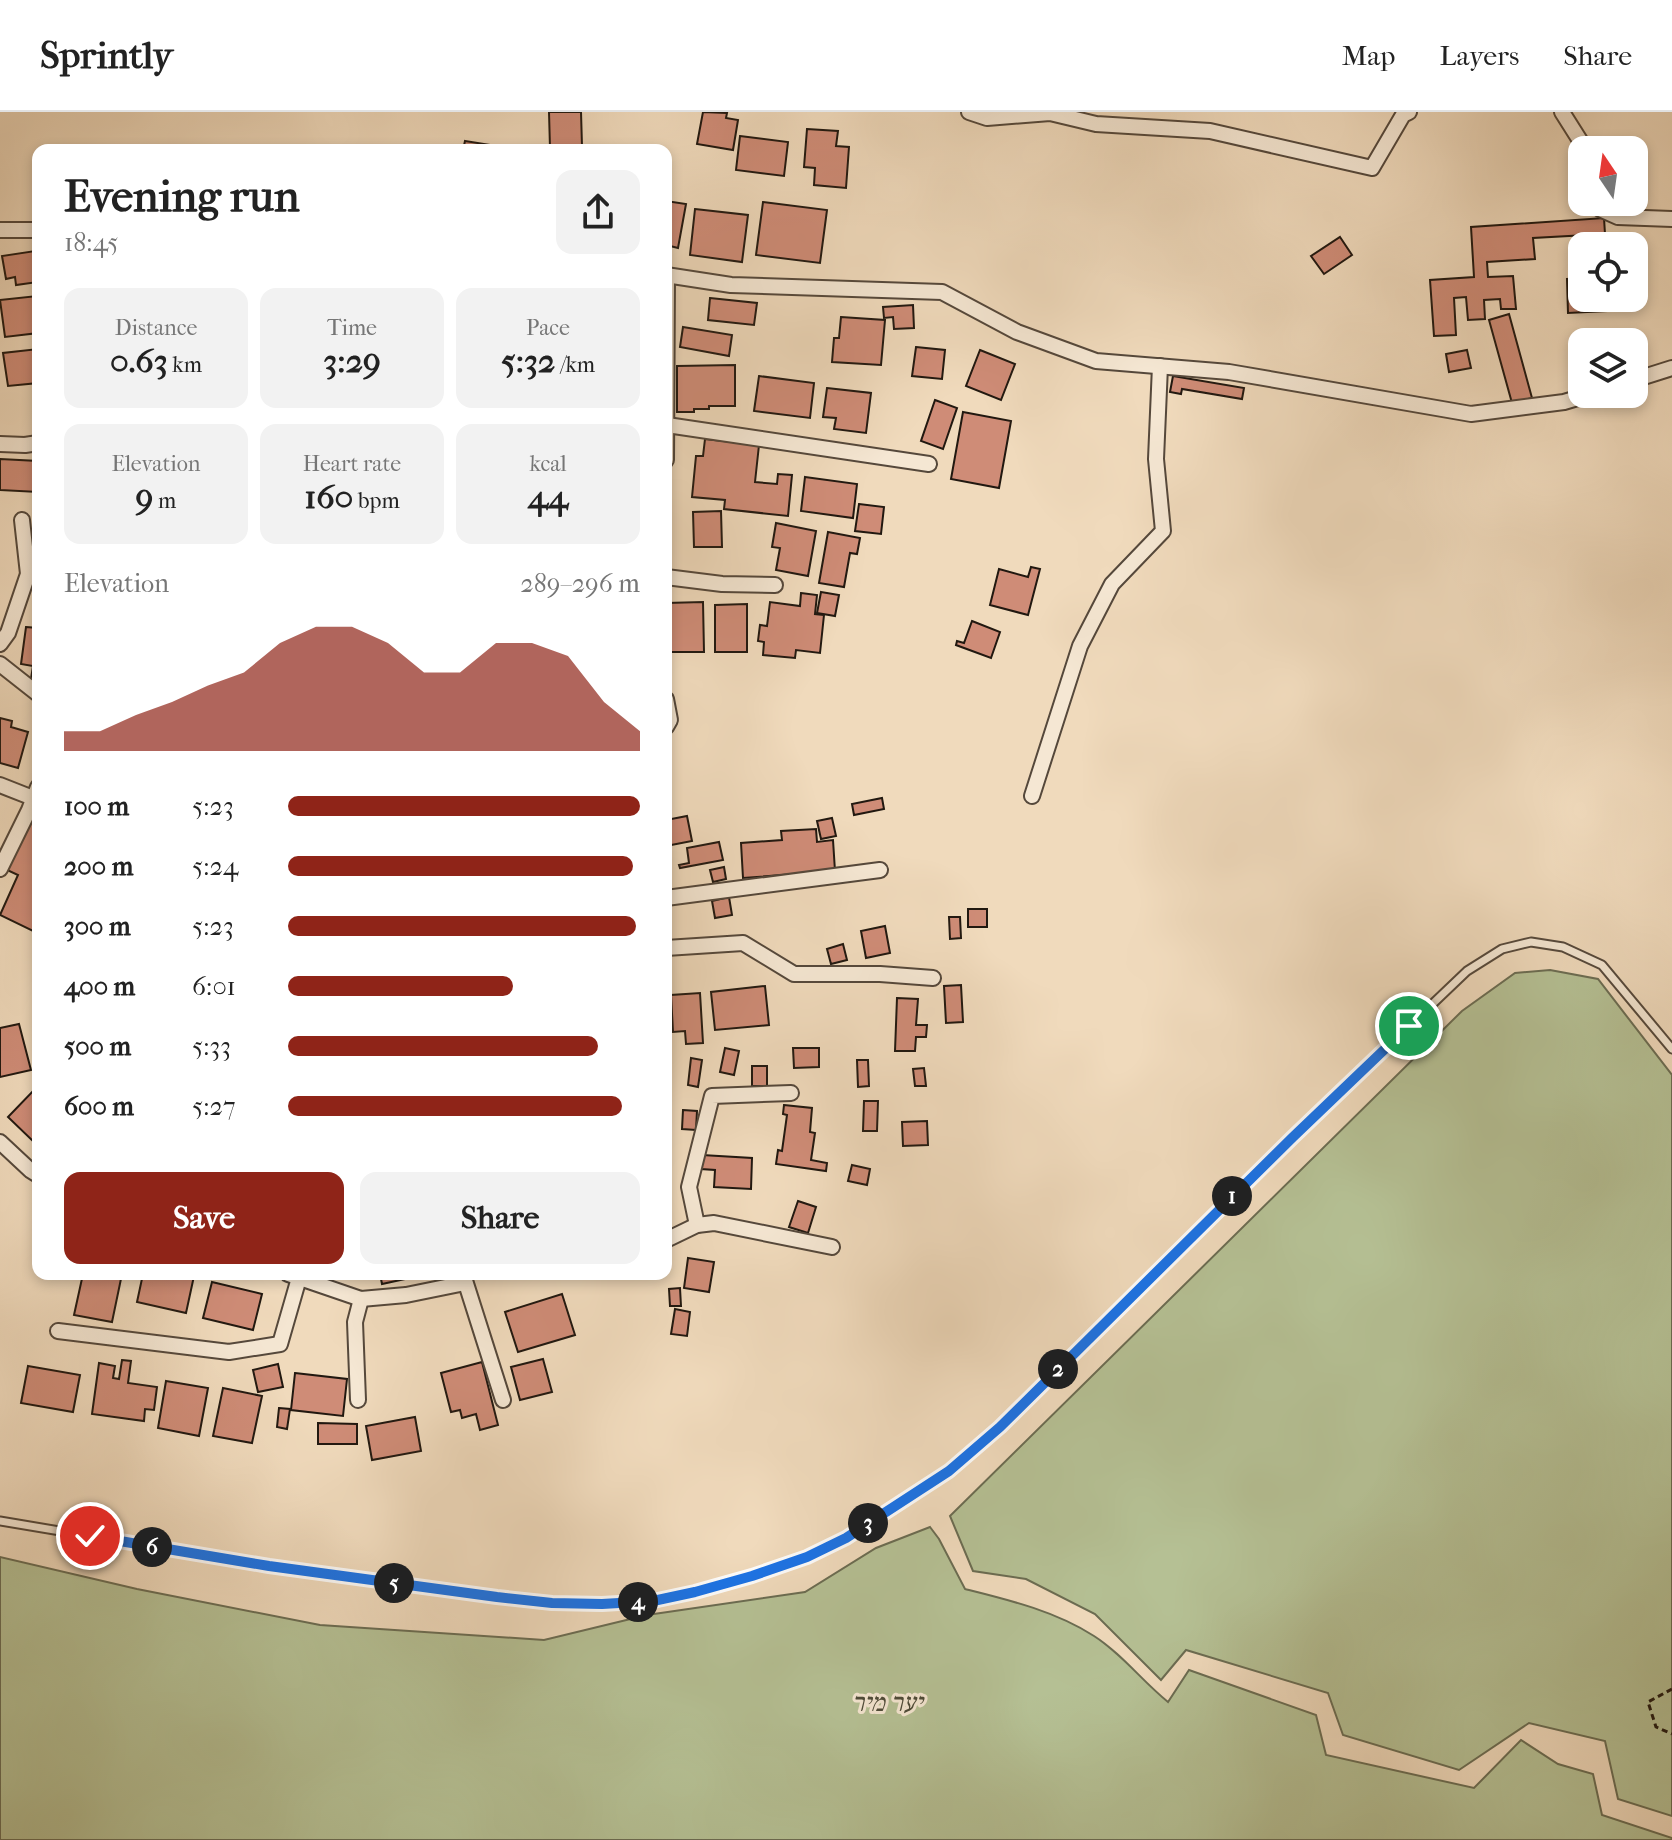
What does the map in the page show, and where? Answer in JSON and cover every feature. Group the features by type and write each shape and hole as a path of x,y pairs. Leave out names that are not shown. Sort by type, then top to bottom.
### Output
{"street":[{"path":"969,112 987,118 1050,112 1096,124 1210,131 1372,168 1403,115 1409,112"},
{"path":"1562,112 1577,136"},
{"path":"1616,216 1672,219"},
{"path":"0,230 32,230"},
{"path":"672,276 731,285 942,292 1017,332 1096,361 1229,372 1471,414 1568,401"},
{"path":"1032,796 1080,646 1112,584 1163,531 1156,459 1160,366"},
{"path":"1648,376 1672,368"},
{"path":"672,426 929,464"},
{"path":"0,444 32,444"},
{"path":"0,644 8,633 28,574 22,520"},
{"path":"672,578 722,584 775,585"},
{"path":"0,664 32,689"},
{"path":"0,785 32,801"},
{"path":"0,869 32,808"},
{"path":"672,897 880,870"},
{"path":"672,948 743,943 794,974 880,974 933,978"},
{"path":"697,1225 689,1187 712,1096 791,1093"},
{"path":"0,1142 32,1171"},
{"path":"672,1237 697,1225 714,1223 832,1247"},
{"path":"58,1331 229,1352 280,1344 292,1280"},
{"path":"305,1280 361,1299 406,1295 457,1280"},
{"path":"465,1280 503,1400"},
{"path":"358,1400 355,1322 361,1299"}],"lane":[{"path":"0,1521 269,1566 552,1603 640,1602 695,1592 752,1576 807,1557 846,1538 949,1471 1000,1427 1282,1148 1467,971 1502,949 1531,942 1563,947 1602,965 1672,1049"}],"path":[{"path":"1672,1689 1648,1702 1656,1727 1672,1734"}],"green space":[{"path":"1550,970 1598,979 1672,1075 1672,1816 1618,1799 1605,1741 1529,1723 1459,1770 1343,1735 1328,1693 1186,1650 1161,1680 1095,1614 1026,1579 973,1571 950,1516 1462,1011 1515,973"},
{"name":"יער מיר","path":"930,1527 965,1589 1031,1607 1079,1627 1114,1651 1168,1702 1189,1670 1316,1715 1326,1755 1474,1788 1521,1740 1558,1764 1593,1774 1602,1815 1672,1840 0,1840 0,1557 137,1589 320,1625 544,1640 647,1615 805,1592 876,1548"}],"building":[{"path":"549,112 581,112 582,144 550,144"},
{"path":"703,112 727,113 726,118 738,120 733,150 697,144"},
{"path":"807,129 838,131 836,146 849,147 846,188 814,185 815,168 804,167"},
{"path":"740,136 788,142 784,176 736,170"},
{"path":"672,202 686,204 678,248 672,246"},
{"path":"763,202 827,210 820,263 756,255"},
{"path":"695,209 748,215 742,262 690,255"},
{"path":"1604,218 1605,232 1568,232 1568,236 1533,238 1535,259 1487,262 1488,277 1513,276 1516,309 1501,309 1500,299 1484,300 1485,319 1468,320 1466,297 1454,298 1456,335 1434,336 1430,280 1474,277 1471,227"},
{"path":"1340,237 1352,255 1324,274 1311,256"},
{"path":"32,251 32,283 16,285 15,277 6,279 2,256"},
{"path":"32,297 32,334 5,337 0,300"},
{"path":"710,298 757,303 754,325 708,320"},
{"path":"913,305 914,328 894,329 893,317 884,318 883,307"},
{"path":"1509,314 1532,398 1512,403 1489,320"},
{"path":"841,317 885,320 881,365 832,362 834,338 839,338"},
{"path":"683,327 732,335 729,356 680,347"},
{"path":"916,347 945,350 942,379 912,376"},
{"path":"32,350 32,384 8,386 3,353"},
{"path":"980,350 1015,364 1001,400 966,386"},
{"path":"1467,350 1471,368 1449,372 1446,354"},
{"path":"735,365 735,406 709,406 709,409 694,409 694,412 677,412 677,366"},
{"path":"759,376 814,383 810,418 754,411"},
{"path":"1173,376 1244,388 1242,399 1182,389 1181,394 1170,392"},
{"path":"827,388 871,393 866,433 834,429 836,418 823,417"},
{"path":"935,400 957,408 943,449 921,441"},
{"path":"963,412 1011,421 999,488 951,479"},
{"path":"705,439 759,445 755,482 777,484 778,474 792,475 788,516 724,509 725,500 692,497 696,456 703,456"},
{"path":"0,459 32,461 32,492 0,490"},
{"path":"805,477 857,484 853,518 801,511"},
{"path":"859,504 884,507 881,534 855,531"},
{"path":"721,511 722,547 694,547 693,512"},
{"path":"776,523 816,531 808,576 776,570 780,548 772,547"},
{"path":"828,532 860,538 857,554 850,553 844,587 819,583"},
{"path":"1031,567 1040,569 1028,615 990,605 999,569 1028,577"},
{"path":"821,592 839,595 835,616 817,613"},
{"path":"801,593 817,595 815,614 824,615 820,653 796,650 795,658 763,655 764,642 758,641 760,625 767,626 770,602 800,606"},
{"path":"703,602 704,652 672,652 672,603"},
{"path":"747,604 747,652 715,652 715,605"},
{"path":"972,621 1000,632 991,658 956,645 957,641 964,643"},
{"path":"26,627 32,628 32,666 21,664"},
{"path":"0,718 12,721 11,727 28,732 18,768 0,763"},
{"path":"882,798 884,809 854,815 852,804"},
{"path":"687,816 692,841 672,845 672,819"},
{"path":"832,818 836,836 821,839 817,821"},
{"path":"28,820 32,822 32,931 0,915 18,875 5,869"},
{"path":"816,829 817,842 833,840 835,871 743,878 741,843 782,840 781,831"},
{"path":"719,842 723,860 680,868 679,865 689,863 687,848"},
{"path":"724,867 726,879 713,882 710,870"},
{"path":"729,897 732,915 715,918 712,901"},
{"path":"968,909 987,909 987,927 968,927"},
{"path":"949,917 960,917 961,938 950,939"},
{"path":"885,926 890,953 866,958 861,931"},
{"path":"843,944 847,960 831,964 827,949"},
{"path":"961,985 963,1022 946,1023 944,986"},
{"path":"765,986 769,1025 715,1030 711,992"},
{"path":"700,993 703,1043 686,1044 685,1031 673,1032 672,995"},
{"path":"897,998 918,999 916,1025 927,1025 926,1037 916,1037 915,1051 895,1051"},
{"path":"19,1024 31,1070 0,1077 0,1028"},
{"path":"725,1048 739,1051 734,1075 720,1072"},
{"path":"793,1048 819,1048 819,1067 794,1068"},
{"path":"691,1058 702,1060 698,1087 688,1085"},
{"path":"857,1060 868,1060 869,1086 858,1087"},
{"path":"752,1066 767,1066 767,1086 752,1086"},
{"path":"924,1068 926,1086 915,1086 913,1069"},
{"path":"32,1092 32,1140 8,1117"},
{"path":"864,1101 878,1101 877,1131 863,1131"},
{"path":"784,1105 812,1108 810,1132 815,1133 811,1160 827,1163 826,1171 776,1164 778,1150 782,1151 787,1115 783,1114"},
{"path":"683,1110 697,1111 696,1130 682,1129"},
{"path":"927,1121 928,1145 903,1146 902,1122"},
{"path":"702,1155 752,1158 751,1189 714,1187 715,1170 701,1169"},
{"path":"852,1165 870,1169 867,1185 848,1181"},
{"path":"798,1201 816,1207 808,1233 789,1227"},
{"path":"688,1258 714,1262 709,1292 684,1288"},
{"path":"82,1280 121,1280 112,1322 74,1315"},
{"path":"142,1280 193,1280 186,1313 137,1302"},
{"path":"212,1282 262,1294 253,1330 203,1318"},
{"path":"680,1288 681,1306 670,1306 669,1289"},
{"path":"562,1294 575,1335 518,1352 505,1312"},
{"path":"675,1309 690,1312 687,1336 671,1334"},
{"path":"543,1359 552,1392 520,1400 511,1367"},
{"path":"122,1360 131,1361 128,1383 157,1387 154,1410 145,1409 144,1421 92,1414 99,1363 115,1366 113,1378 119,1379"},
{"path":"482,1362 498,1425 480,1430 476,1414 462,1418 460,1410 451,1412 441,1373"},
{"path":"278,1364 283,1387 258,1392 253,1370"},
{"path":"28,1366 80,1375 73,1412 21,1403"},
{"path":"295,1373 347,1379 343,1416 291,1410"},
{"path":"166,1381 208,1388 199,1436 158,1428"},
{"path":"223,1388 262,1396 252,1443 213,1436"},
{"path":"279,1408 290,1409 287,1429 277,1427"},
{"path":"415,1417 421,1451 372,1460 366,1426"},
{"path":"318,1423 357,1424 357,1444 318,1444"}],"route":[{"path":"90,1536 269,1566 552,1603 653,1601 752,1576 807,1557 846,1538 949,1471 1000,1427 1409,1026"}]}
